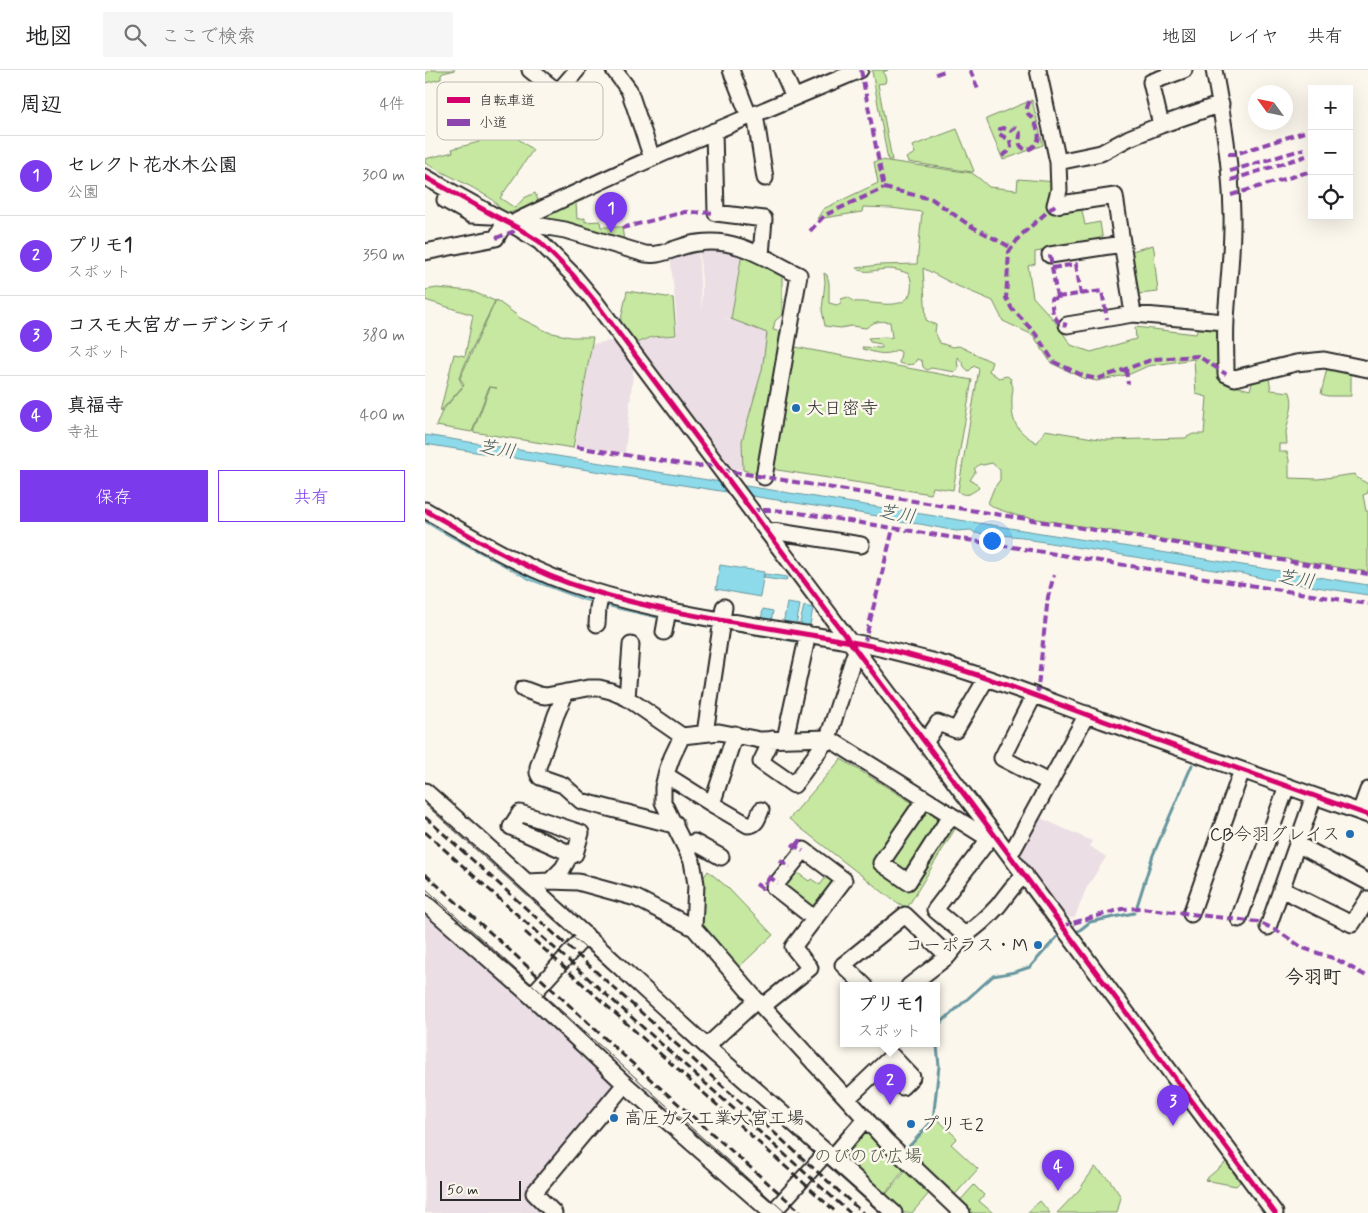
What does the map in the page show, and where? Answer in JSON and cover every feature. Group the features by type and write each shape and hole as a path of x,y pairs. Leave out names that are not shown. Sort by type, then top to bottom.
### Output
{"street":[{"path":"530,70 546,82"},
{"path":"567,82 577,70"},
{"path":"615,70 629,90 652,158"},
{"path":"731,70 752,115 765,178"},
{"path":"782,70 794,97"},
{"path":"425,188 471,215 504,220 525,217 652,158 794,97 828,76 860,70"},
{"path":"1037,70 1058,162 1059,190 1055,205 1115,196 1133,314"},
{"path":"1161,124 1151,82 1184,70"},
{"path":"1214,70 1230,165 1232,215 1225,322 1226,374 1235,378 1296,363 1315,361 1336,362 1368,369"},
{"path":"1058,162 1101,152 1161,124 1221,104"},
{"path":"714,131 716,213 764,219 761,255"},
{"path":"425,167 479,196 504,220"},
{"path":"425,177 540,242 573,275 593,299 925,743 991,836 1008,853 1025,875 1275,1213"},
{"path":"525,217 536,225 565,230 645,254 657,254 683,245 713,242 728,243 761,255 799,275 764,477"},
{"path":"425,252 496,238 504,220"},
{"path":"1050,255 1123,244"},
{"path":"1067,325 1133,314 1225,322"},
{"path":"425,510 477,540 545,574 578,587 600,601 667,619 722,614 808,634 853,647 939,663 1364,814 1368,790"},
{"path":"766,530 861,544"},
{"path":"597,624 600,601"},
{"path":"705,733 722,614"},
{"path":"808,634 779,739 761,762 794,786 828,738 853,656 853,647"},
{"path":"627,698 631,645"},
{"path":"925,743 937,723 956,730 986,679"},
{"path":"523,689 546,696 588,688 611,691 627,698 682,736 719,732 760,740 828,738 951,815 991,836"},
{"path":"565,692 538,767 540,777 563,785 581,801 670,824 675,823"},
{"path":"1033,695 1002,758 1050,783"},
{"path":"1008,853 1014,848 1087,714"},
{"path":"712,804 735,734"},
{"path":"682,736 666,775 663,787 663,802 693,861 696,884 694,928"},
{"path":"1191,914 1242,770"},
{"path":"666,775 748,825 755,823 761,810"},
{"path":"1239,920 1287,786"},
{"path":"425,791 894,1213"},
{"path":"1268,927 1314,796"},
{"path":"925,799 881,863 908,882 951,815"},
{"path":"965,936 935,910 991,836"},
{"path":"685,845 695,842 721,857"},
{"path":"1297,844 1368,882"},
{"path":"707,1046 760,1003 810,968 793,947 815,919 844,880 804,850 775,888 815,919"},
{"path":"550,881 563,868 569,857"},
{"path":"914,982 948,956 965,936 979,925 997,906 1018,880 1025,875"},
{"path":"527,882 578,882 636,898 694,928 887,1142 953,1210"},
{"path":"1281,889 1353,924 1368,899"},
{"path":"425,903 531,996 625,1084 770,1213 866,1118"},
{"path":"861,982 843,965 905,915 948,956"},
{"path":"531,996 586,936"},
{"path":"848,1098 891,1056 912,1077 902,1087"},
{"path":"554,1213 534,1193 625,1084"}],"shaded area":[{"path":"711,247 741,254 731,318 723,318 735,320 767,332 762,370 742,441 743,470 730,468 635,345 652,338 677,336 670,255 698,249 702,313 699,249"},
{"path":"616,340 634,363 625,453 575,445 592,344"},
{"path":"1036,816 1092,841 1090,846 1106,857 1086,889 1075,917 1071,918 1057,911 1017,856"},
{"path":"425,906 617,1082 595,1113 524,1192 544,1213 425,1213"}],"green space":[{"path":"430,70 455,70 443,73 441,79 425,83 425,75"},
{"path":"888,70 883,72 886,79 885,83 878,84 892,160 888,160 872,71"},
{"path":"1032,100 1043,145 1003,160 986,119"},
{"path":"957,129 974,171 908,162 906,158 915,153 912,146"},
{"path":"478,140 520,140 533,150 500,198 515,208 524,198 535,193 539,202 507,214 490,198 425,163 425,159 453,152 452,149 479,142"},
{"path":"881,160 972,173 989,187 1017,190 1018,179 1057,182 1052,204 1081,206 1085,225 1100,222 1103,242 1035,252 1035,264 1028,266 1033,297 1054,320 1071,345 1091,352 1136,339 1135,327 1196,334 1198,325 1223,326 1224,378 1235,386 1250,390 1254,376 1268,372 1271,390 1290,392 1292,403 1286,432 1287,444 1279,444 1279,452 1287,452 1289,478 1318,479 1355,474 1356,477 1368,484 1368,493 1363,495 1366,511 1368,511 1368,572 1018,516 995,508 988,503 994,488 1000,480 1000,470 992,463 980,464 974,469 976,471 970,480 976,483 979,488 966,494 958,491 979,369 974,366 969,371 957,357 958,368 956,372 931,368 927,370 923,367 922,361 917,359 914,364 906,365 899,363 900,351 896,350 884,354 863,349 862,347 882,348 881,344 870,342 868,338 892,338 890,322 877,322 866,328 825,326 822,310 824,273 827,275 829,283 829,303 837,305 841,303 841,299 848,297 854,302 895,304 903,302 911,290 909,274 899,270 863,271 856,268 917,264 922,212 863,207 862,212 817,219 823,209 878,183 874,162","holes":["923,268 955,285 993,301 1003,321 1033,335 1051,363 1083,378 1097,381 1130,374 1148,366 1194,359 1196,394 1207,397 1204,434 1193,434 1185,438 1105,440 1045,430 1037,443 1024,434 1016,424 1012,412 1013,388 1011,379 1007,376 999,378 989,371 992,362 959,346 952,347 940,343 935,332 936,325 926,320"]},
{"path":"583,197 584,200 576,203 577,219 585,218 585,222 600,221 601,227 622,227 624,241 529,217"},
{"path":"1153,245 1158,292 1138,294 1132,251"},
{"path":"742,253 784,273 782,278 782,315 775,321 773,330 787,333 763,475 743,470 742,441 762,370 767,333 731,319"},
{"path":"437,288 471,291 495,301 459,378 463,386 464,384 460,378 496,300 518,317 548,332 571,337 593,337 573,448 473,432 490,387 472,432 436,426 442,411 462,388 440,412 454,354 465,356 473,315 425,300 425,290"},
{"path":"627,291 673,298 676,335 652,337 635,344 620,324"},
{"path":"795,347 972,380 953,490 933,487 931,494 771,469"},
{"path":"1351,367 1351,396 1328,396 1321,394 1327,368"},
{"path":"841,759 955,829 907,908 893,900 789,819"},
{"path":"792,869 809,881 811,879 820,885 829,873 837,879 815,911 781,888"},
{"path":"708,871 727,887 773,935 738,968 699,927 700,882"},
{"path":"936,1118 957,1138 951,1144 978,1169 951,1199 903,1154"},
{"name":"のびのび広場","path":"866,1124 906,1167 882,1198 838,1158"},
{"path":"1226,1162 1240,1182 1236,1186 1205,1180"},
{"path":"1095,1167 1109,1179 1121,1197 1117,1213 1057,1213 1079,1190"},
{"path":"908,1168 931,1191 912,1213 899,1213 883,1198"},
{"path":"974,1185 984,1195 979,1201 993,1213 967,1213 957,1204"},
{"path":"1040,1201 1050,1213 1027,1213"}],"water":[{"name":"芝川","path":"425,435 1368,585 1368,595 1023,537 975,533 971,530 956,531 899,522 890,518 425,444"},
{"path":"425,516 541,578 802,637 801,643 662,619 583,600 530,580 438,530 425,522"},
{"path":"720,565 764,572 760,597 716,589"},
{"path":"765,574 787,577 786,581 764,578"},
{"path":"787,603 800,605 796,626 783,624"},
{"path":"804,606 813,608 810,625 807,626 800,623"},
{"path":"763,609 773,611 771,622 761,620"}],"waterway":[{"path":"1137,906 1153,855 1192,765"},
{"path":"1076,933 1090,922 1134,913"},
{"path":"940,1023 993,976 1030,967 1057,937"},
{"path":"905,1151 933,1120 939,1066 937,1047"}],"tram line":[{"path":"425,804 880,1213"},
{"path":"425,888 786,1213"}],"railway":[{"path":"425,817 863,1213"},
{"path":"425,832 850,1213"},
{"path":"425,874 623,1055 802,1213"},
{"path":"525,932 837,1213"}],"marked path":[{"path":"861,70 884,188 932,199 969,225 1012,248"},
{"path":"936,74 947,70"},
{"path":"970,70 978,89"},
{"path":"1002,156 1011,147 1010,140 999,134 1000,129 1003,128 1011,131 1015,128 1018,130 1020,132 1019,143 1024,149 1030,149 1037,143 1039,136 1037,129 1027,112 1030,100"},
{"path":"1228,154 1235,154 1304,132"},
{"path":"1230,171 1304,149"},
{"path":"1231,180 1306,156"},
{"path":"1231,195 1308,172"},
{"path":"810,231 825,215 884,188"},
{"path":"1055,205 1020,236 1009,252 1006,298 1012,309 1035,333 1054,362 1084,376 1097,379 1154,359 1198,356 1226,374"},
{"path":"622,228 685,212 716,213"},
{"path":"496,238 520,229"},
{"path":"1050,255 1057,297"},
{"path":"1052,268 1076,264 1081,295"},
{"path":"1057,297 1102,291 1107,319"},
{"path":"1057,298 1051,299 1053,314 1059,323 1067,325"},
{"path":"1126,369 1128,384"},
{"path":"576,447 688,465 717,464"},
{"path":"721,470 1368,574"},
{"path":"751,510 793,512 1368,604"},
{"path":"864,645 893,529"},
{"path":"1037,696 1048,597 1054,575"},
{"path":"796,846 802,838"},
{"path":"792,844 803,851"},
{"path":"780,860 790,867"},
{"path":"768,876 778,883"},
{"path":"756,884 762,888 770,877"},
{"path":"1062,926 1122,909 1141,908 1258,922 1276,930 1303,948 1336,959 1368,977"}],"cycle path":[{"path":"425,177 540,242 573,275 593,299 1275,1213"},
{"path":"425,510 523,564 544,574 586,589 683,613 858,643 960,669 1368,815"}],"place":[{"name":"セレクト花水木公園","path":"611,233"},
{"name":"大日密寺","path":"796,408"},
{"name":"CB今羽グレイス","path":"1350,834"},
{"name":"コーポラス・M","path":"1038,945"},
{"name":"プリモ1","path":"890,1105"},
{"name":"高圧ガス工業大宮工場","path":"614,1118"},
{"name":"プリモ2","path":"911,1124"},
{"name":"コスモ大宮ガーデンシティ","path":"1173,1126"},
{"name":"真福寺","path":"1058,1191"}],"district":[{"name":"今羽町","path":"1313,976"}]}
